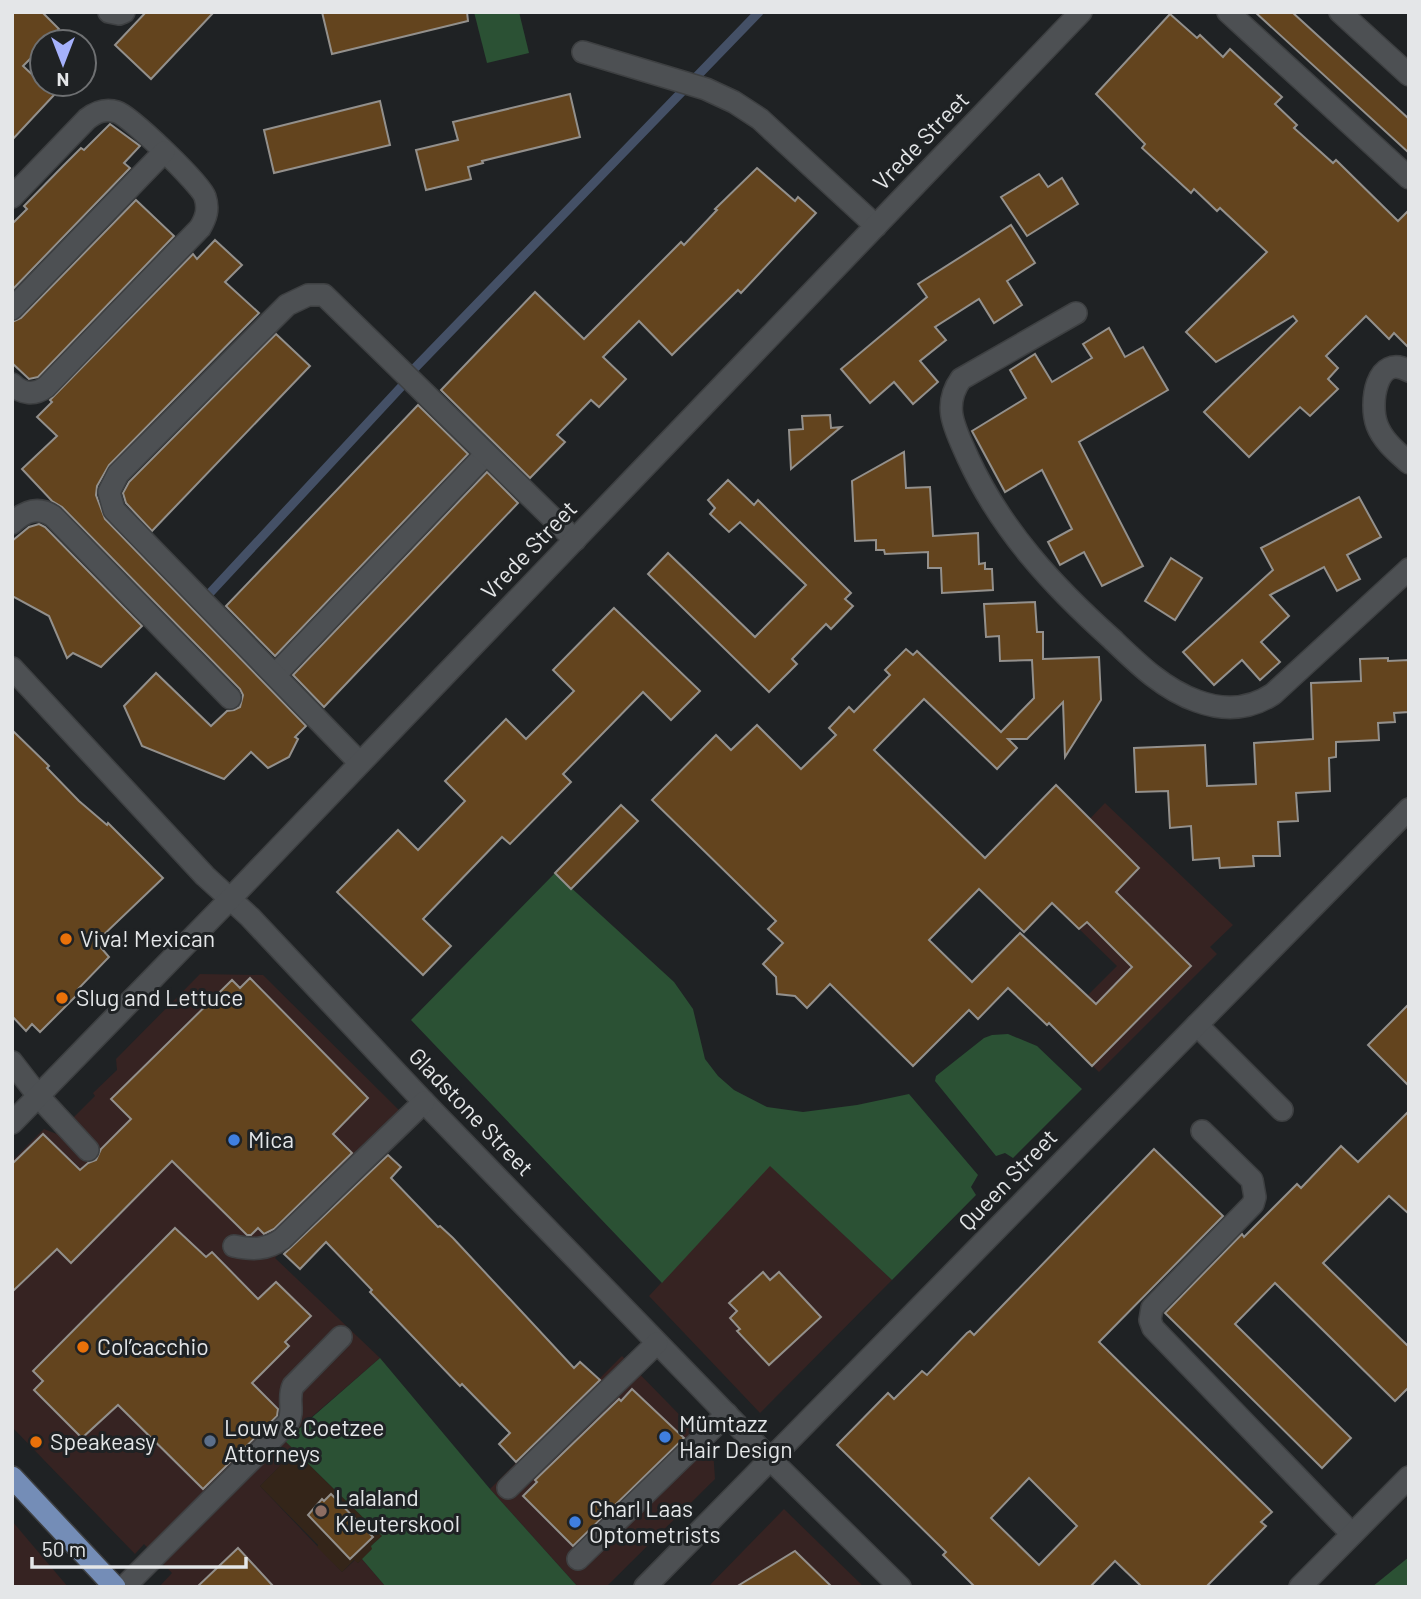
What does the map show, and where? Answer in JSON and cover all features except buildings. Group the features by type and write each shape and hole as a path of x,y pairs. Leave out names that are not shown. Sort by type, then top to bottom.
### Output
{"main road":[{"path":"12,1477 115,1587"}],"street":[{"path":"109,12 124,12"},
{"name":"Vrede Street","path":"12,1123 1081,12"},
{"path":"1228,12 1409,178"},
{"path":"1340,12 1409,75"},
{"path":"583,52 706,89 734,102 760,119 876,226"},
{"path":"12,197 87,119 103,111 128,117 200,187 207,204 205,221 46,387 28,393 12,384"},
{"path":"12,309 164,152"},
{"path":"360,764 114,510 109,492 118,474 287,305 299,298 324,295 575,540"},
{"path":"1076,313 970,372 954,389 950,412 981,486 1023,548 1082,612 1149,673 1185,696 1211,705 1240,708 1261,702 1409,569"},
{"path":"1409,371 1396,367 1381,375 1377,382 1374,406 1375,420 1383,438 1409,463"},
{"path":"275,675 486,454"},
{"path":"12,523 24,512 32,510 47,512 53,516 230,698"},
{"name":"Gladstone Street","path":"15,676 770,1460 900,1587"},
{"name":"Queen Street","path":"645,1587 1409,809"},
{"path":"1196,1025 1282,1110"},
{"path":"12,1062 39,1097 88,1150"},
{"path":"234,1245 264,1248 282,1239 424,1102"},
{"path":"1202,1131 1252,1180 1255,1197 1253,1204 1152,1308 1150,1320 1153,1328 1352,1534"},
{"path":"124,1587 288,1423 292,1412 290,1396 293,1386 341,1337"},
{"path":"508,1488 657,1343"},
{"path":"578,1559 727,1414"},
{"path":"1300,1587 1409,1477"}],"shaded area":[{"path":"1105,803 1233,925 1210,947 1217,954 1099,1072 1054,1029 1117,966 1030,881"},
{"path":"200,974 263,975 411,1122 275,1258 380,1358 285,1440 295,1451 260,1486 342,1572 355,1560 358,1563 362,1559 386,1587 159,1587 172,1573 144,1544 135,1554 12,1427 12,1161 44,1129 57,1134 117,1070 116,1059"},
{"path":"770,1165 892,1280 760,1413 649,1296"},
{"path":"622,1356 713,1449 715,1479 606,1587 578,1587 490,1489"},
{"name":"Lalaland Kleuterskool","path":"295,1451 382,1536 358,1563 354,1560 342,1572 260,1486"},
{"path":"784,1509 864,1587 708,1587"},
{"path":"12,1521 68,1587 12,1587"}],"green space":[{"path":"474,12 519,12 529,53 487,63"},
{"path":"555,873 674,982 693,1009 705,1059 718,1076 734,1090 767,1107 803,1112 857,1105 909,1094 978,1175 971,1187 976,1195 892,1280 770,1166 662,1283 411,1020"},
{"path":"1008,1034 1037,1046 1082,1089 1013,1158 1005,1153 996,1156 935,1081 936,1076 984,1038"},
{"path":"380,1358 490,1489 578,1587 386,1587 362,1559 382,1536 285,1441"},
{"path":"1409,1557 1409,1587 1372,1587"}],"waterway":[{"path":"414,369 759,12"},
{"path":"209,594 402,386"}],"place":[{"name":"Viva! Mexican","path":"66,939"},
{"name":"Slug and Lettuce","path":"62,998"},
{"name":"Mica","path":"234,1140"},
{"name":"Col’cacchio","path":"83,1347"},
{"name":"Mümtazz Hair Design","path":"665,1437"},
{"name":"Louw & Coetzee Attorneys","path":"210,1441"},
{"name":"Speakeasy","path":"36,1442"},
{"name":"Lalaland Kleuterskool","path":"321,1511"},
{"name":"Charl Laas Optometrists","path":"575,1522"}]}
